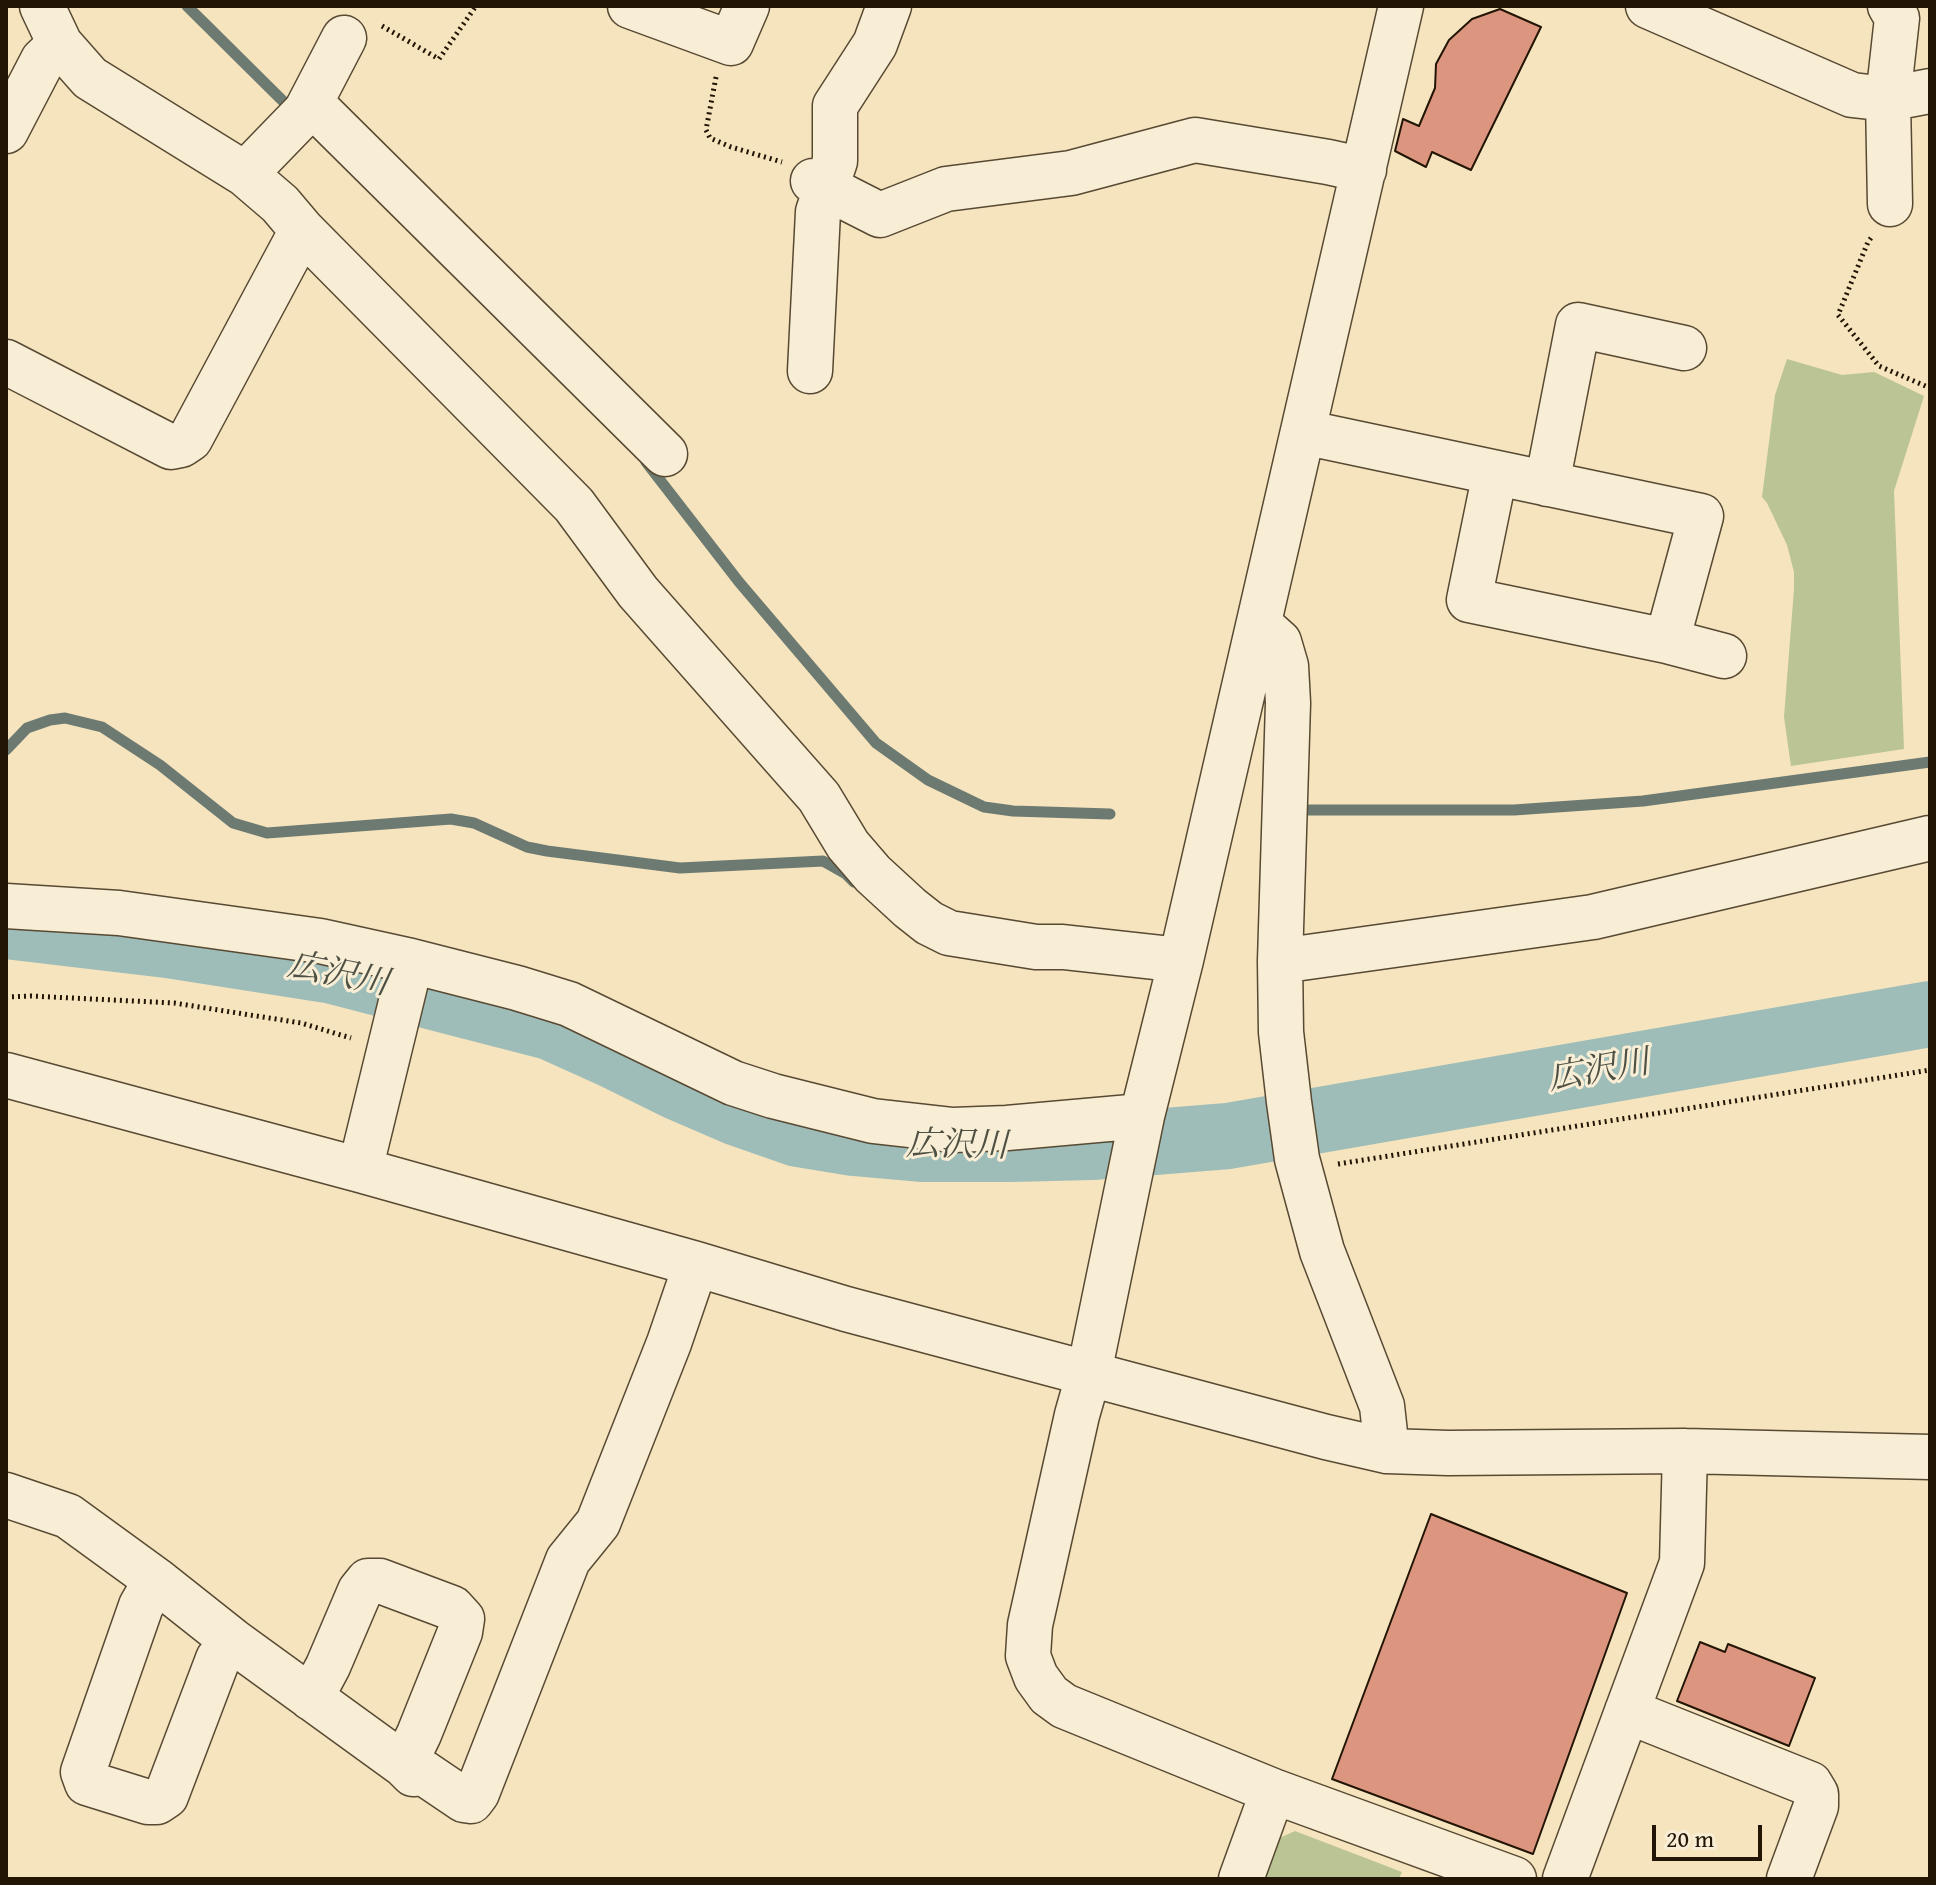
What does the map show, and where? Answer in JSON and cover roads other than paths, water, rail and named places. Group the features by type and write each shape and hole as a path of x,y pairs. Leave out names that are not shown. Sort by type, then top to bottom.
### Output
{"street":[{"path":"630,6 731,43 747,6"},
{"path":"810,371 820,185 835,161 835,106 875,44 889,6"},
{"path":"1401,6 1142,1120 1089,1373 1030,1625 1028,1656 1036,1677 1049,1695 1064,1706 1273,1791 1514,1879"},
{"path":"1648,6 1852,95 1888,99 1930,91"},
{"path":"1883,219 1894,12"},
{"path":"6,131 43,60 51,25"},
{"path":"51,25 90,78 245,174 280,204 302,230 574,505 638,592 819,797 848,845 873,874 910,908 949,933 1036,947 1063,947 1181,960"},
{"path":"245,174 303,113 344,38"},
{"path":"303,113 665,454"},
{"path":"820,185 880,215 946,189 1071,173 1195,140 1364,170"},
{"path":"6,362 171,447 181,445 190,439 302,230"},
{"path":"1547,484 1578,325 1684,348"},
{"path":"1303,432 1701,516 1667,641"},
{"path":"1495,473 1469,600 1667,641 1724,656"},
{"path":"1259,624 1279,642 1286,666 1288,703 1280,961 1281,1032 1289,1102 1299,1164 1322,1251 1382,1406 1387,1451"},
{"path":"1280,961 1593,917 1930,838"},
{"path":"6,906 119,913 320,941 410,967 517,988 569,1004 733,1083 873,1121 953,1130 1142,1120"},
{"path":"360,1170 410,967"},
{"path":"6,1075 360,1170 846,1309 1387,1451 1685,1451 1930,1457"},
{"path":"6,1495 68,1516 409,1770 424,1773 464,1800 471,1801 477,1793 568,1560 598,1523 669,1343 696,1264"},
{"path":"1565,1879 1682,1563 1685,1451"},
{"path":"156,1580 141,1606 83,1772 87,1783 148,1802 157,1802 166,1796 218,1659 233,1641"},
{"path":"311,1698 360,1591 368,1581 380,1581 452,1608 462,1619 460,1632 419,1734 409,1770"},
{"path":"1627,1711 1810,1784 1816,1794 1816,1806 1789,1879"},
{"path":"1241,1879 1273,1791"}],"waterway":[{"path":"187,6 294,112"},
{"path":"646,462 739,582 876,743 928,780 984,807 1110,814"},
{"path":"6,750 27,728 50,720 65,718 102,727 160,765 233,823 267,833 451,819 474,823 527,847 547,851 680,868 823,861 854,882"},
{"path":"1298,810 1514,810 1643,801 1930,762"},
{"name":"広沢川","path":"6,926 167,945 333,971 550,1027 677,1087 798,1134 921,1149 1092,1147 1228,1136 1930,1014"}]}
